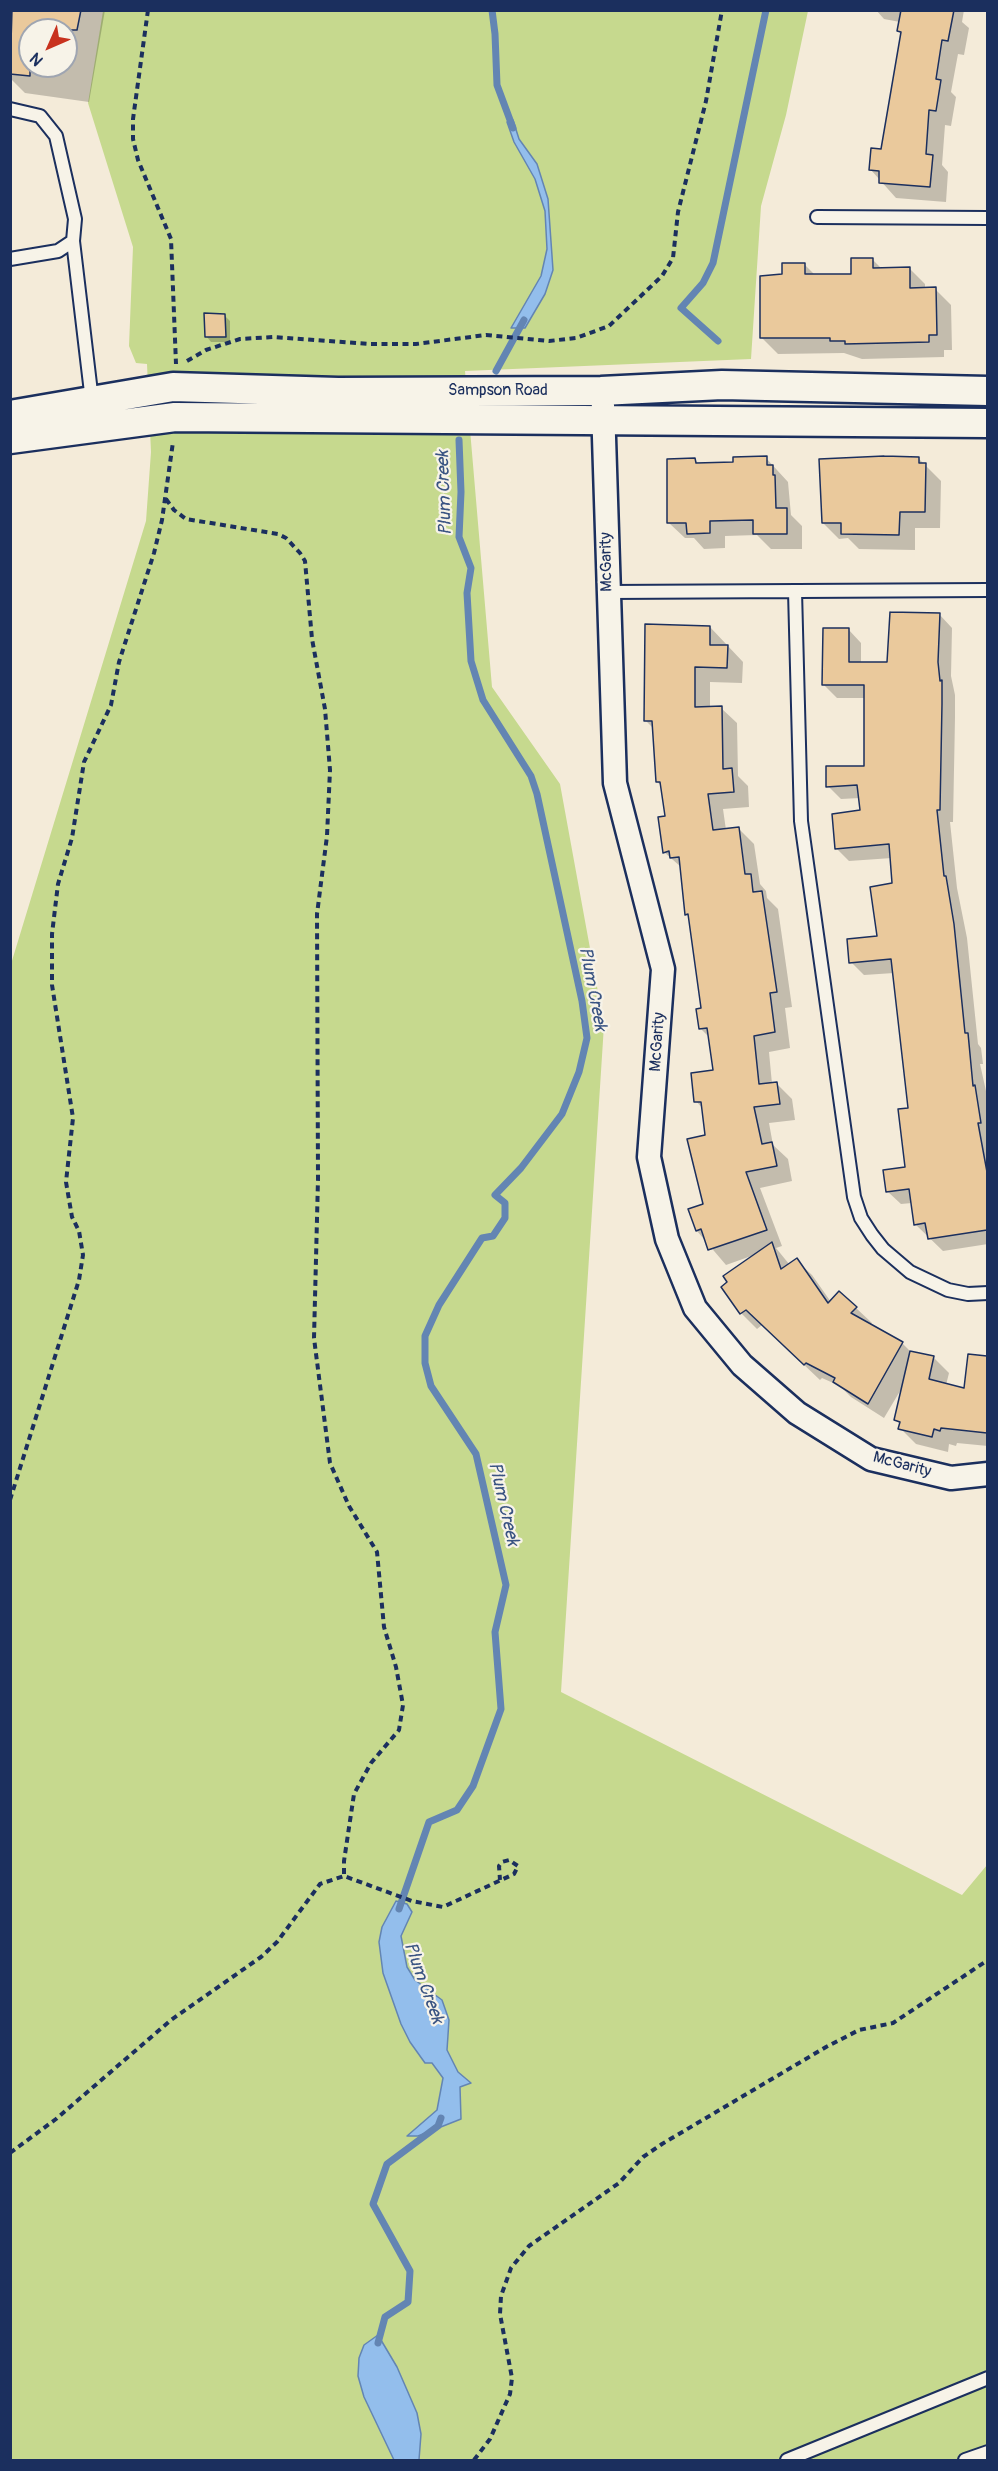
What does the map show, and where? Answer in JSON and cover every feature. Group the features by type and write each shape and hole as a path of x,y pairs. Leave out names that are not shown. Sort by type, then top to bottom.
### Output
{"street":[{"name":"Sampson Road","path":"10,415 173,387 338,392 601,391 722,385 987,391"},
{"name":"McGarity","path":"601,391 604,421 615,783 663,969 649,1157 667,1239 695,1308 742,1365 797,1413 871,1458 951,1478 987,1474"},
{"name":"Sampson Road","path":"10,439 175,417 604,421 922,420 987,423"}],"lane":[{"path":"10,109 40,116 56,136 75,219 74,241 92,401"},
{"path":"817,217 987,218"},
{"path":"10,259 58,250 74,241"},
{"path":"608,592 987,590"},
{"path":"795,591 801,821 854,1197 861,1218 872,1235 883,1249 910,1272 948,1290 968,1294 987,1293"},
{"path":"787,2460 987,2378"},
{"path":"965,2460 987,2452"}],"path":[{"path":"148,10 133,119 133,139 138,160 171,239 176,348 173,387"},
{"path":"173,387 181,365 206,350 240,339 274,337 370,344 416,344 463,336 502,337 524,341 576,338 609,326 652,286 670,264 675,248 678,212 706,101 722,10"},
{"path":"10,1500 71,1309 83,1255 80,1231 72,1217 66,1182 74,1118 52,985 52,934 58,884 72,838 84,762 111,705 119,662 154,553 166,497 175,417"},
{"path":"166,497 174,510 186,519 278,534 286,538 300,553 305,561 312,639 325,709 330,770 327,836 317,914 318,1179 314,1338 330,1463 346,1499 377,1552 384,1627 396,1667 403,1705 399,1730 371,1763 354,1794 344,1876"},
{"path":"10,2153 56,2119 171,2020 261,1957 277,1942 320,1884 344,1876 412,1902 443,1907 514,1874 518,1866 509,1860 502,1862 499,1866 500,1880"},
{"path":"474,2460 490,2439 510,2394 512,2378 500,2314 501,2296 511,2268 529,2246 619,2182 643,2157 662,2144 826,2047 859,2030 893,2023 987,1960"}],"green space":[{"path":"103,11 808,11 786,115 761,206 751,359 465,371 492,687 560,784 604,1025 561,1692 962,1895 987,1865 987,2460 11,2460 11,964 146,521 151,452 147,364 136,363 129,346 133,247 88,103"}],"water":[{"path":"513,120 519,139 537,164 548,199 553,270 545,294 525,328 511,328 541,276 547,249 545,211 535,179 514,142 507,122"},
{"path":"396,1901 407,1904 412,1912 401,1936 407,1967 415,1980 442,2000 449,2020 447,2050 458,2072 471,2083 460,2087 461,2119 418,2136 407,2136 437,2110 443,2078 432,2063 425,2063 410,2042 401,2024 383,1973 379,1942 382,1927"},
{"path":"378,2335 397,2367 417,2413 421,2434 419,2460 394,2460 364,2397 358,2376 359,2358 364,2345"}],"building":[{"path":"12,10 81,10 78,25 78,18 18,18 18,75 10,74"},
{"path":"901,10 954,10 948,41 942,40 936,79 941,80 936,111 929,110 926,154 933,155 930,187 879,183 879,171 869,170 871,148 881,149 901,32 897,31"},
{"path":"851,258 873,258 873,268 910,267 910,288 936,287 937,335 929,335 929,342 845,344 845,341 830,341 830,338 760,338 760,276 782,274 782,263 805,263 805,274 851,274"},
{"path":"204,313 225,314 226,337 205,337"},
{"path":"767,456 767,465 773,465 773,475 775,475 776,508 787,508 787,534 753,534 753,520 710,521 710,533 687,534 686,523 667,523 667,459 695,458 696,463 733,462 733,457"},
{"path":"919,457 919,463 926,463 925,512 900,512 899,535 841,534 841,523 822,523 819,459"},
{"path":"890,612 940,613 938,662 940,681 942,680 942,704 940,810 937,810 944,876 946,876 954,924 965,1033 968,1033 973,1086 975,1085 981,1123 978,1123 987,1172 987,1230 928,1239 925,1223 914,1225 909,1189 886,1192 883,1170 905,1167 898,1109 908,1108 891,959 849,963 847,939 877,936 870,887 892,883 889,844 835,849 832,814 860,810 857,785 826,787 826,766 864,766 864,685 822,685 823,628 849,628 849,662 887,662"},
{"path":"645,624 710,626 710,645 728,645 727,668 695,667 695,707 722,706 723,769 732,768 734,792 708,794 713,830 739,827 745,874 751,874 753,892 762,891 777,992 770,993 775,1032 754,1036 759,1084 777,1082 780,1104 754,1107 762,1144 772,1142 777,1166 746,1172 767,1230 708,1250 701,1229 696,1231 688,1209 703,1204 687,1139 705,1135 701,1102 694,1102 691,1073 713,1070 707,1028 699,1029 696,1009 701,1008 688,914 685,915 679,857 670,858 669,851 663,853 658,817 665,816 660,782 656,782 652,721 644,721"},
{"path":"772,1242 781,1269 797,1258 828,1303 839,1291 857,1307 851,1313 903,1342 868,1404 833,1382 835,1378 806,1363 804,1365 746,1310 740,1314 721,1287 727,1282 723,1276"},
{"path":"910,1351 934,1356 929,1379 964,1388 968,1354 987,1356 987,1433 941,1428 940,1431 934,1429 932,1437 898,1429 900,1422 894,1420"}],"waterway":[{"name":"Plum Creek","path":"492,10 497,85 513,128"},
{"path":"718,341 681,308 703,283 713,263 766,10"},
{"name":"Plum Creek","path":"496,371 524,320"},
{"name":"Plum Creek","path":"399,1909 429,1822 457,1810 473,1786 501,1709 495,1632 506,1585 476,1454 431,1386 425,1363 425,1336 439,1305 482,1238 493,1236 505,1218 505,1203 495,1195 521,1168 562,1114 579,1072 587,1038 582,1001 537,794 531,776 483,700 471,661 467,593 471,568 459,537 461,492 459,440"},
{"name":"Plum Creek","path":"378,2343 385,2317 408,2302 410,2271 373,2204 387,2164 438,2126 441,2118"}]}
